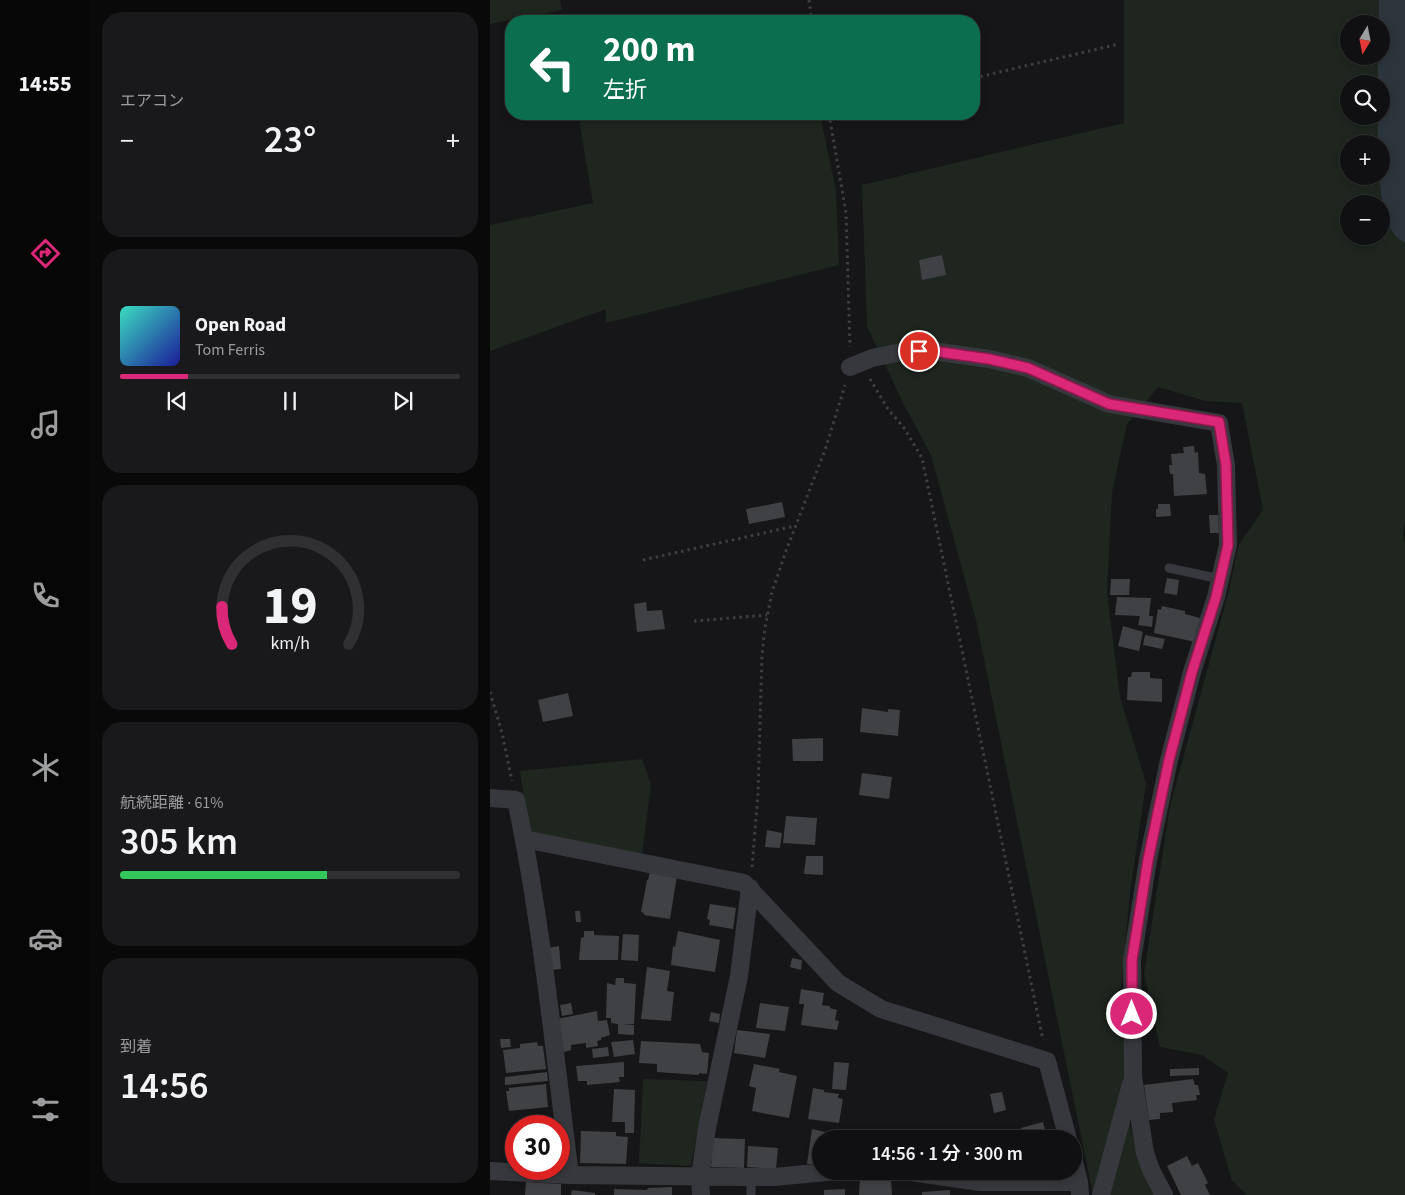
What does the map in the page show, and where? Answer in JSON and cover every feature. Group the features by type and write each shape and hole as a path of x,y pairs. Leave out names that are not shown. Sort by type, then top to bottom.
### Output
{"street":[{"path":"850,367 872,358 906,351 942,352 989,359 1028,368 1109,404 1219,422 1226,465 1228,545 1169,760 1147,869 1132,960 1134,1076 1145,1153 1164,1195"},
{"path":"490,798 516,800 542,951 562,1115"},
{"path":"524,839 744,883 838,983 880,1009 1047,1061 1066,1130"},
{"path":"701,1195 700,1177 707,1128 739,976 750,888"},
{"path":"1101,1195 1134,1076"},
{"path":"490,1171 505,1172"},
{"path":"570,1175 751,1177 812,1173"},
{"path":"966,1180 1080,1189"}],"lane":[{"path":"1169,568 1220,578"},
{"path":"751,1177 751,1195"}],"path":[{"path":"808,0 811,15"},
{"path":"980,77 1119,44"},
{"path":"750,888 758,794 762,655 767,615 772,592 825,450 850,367 846,212 831,120"},
{"path":"850,367 871,380 888,409 904,428 922,458 1047,1061"},
{"path":"643,560 796,526"},
{"path":"694,621 767,615"},
{"path":"490,692 502,732 516,800"}],"shaded area":[{"path":"490,0 560,0 562,10 536,15 505,15 505,21 490,24"},
{"path":"1124,0 1379,0 1379,15 1340,15 1340,65 1378,65 1378,75 1340,75 1340,125 1378,125 1378,135 1340,135 1340,185 1380,185 1381,195 1340,195 1340,245 1390,245 1390,228 1397,238 1405,243 1405,520 1403,535 1405,544 1405,1195 1247,1195 1232,1181 1214,1119 1228,1073 1202,1055 1160,1047 1144,974 1170,806 1228,594 1239,544 1263,510 1242,403 1205,401 1158,387 1127,424 1112,492 1107,592 1120,697 1146,783 1130,893 1121,990 1128,1116 1139,1159 1157,1195 1093,1195 1082,1141 1082,1130 1080,1130 976,620 931,455 903,403 867,326 862,185 1124,123"},
{"path":"1379,0 1405,0 1405,243 1397,238 1390,228 1390,195 1381,195 1380,185 1390,185 1390,135 1378,135 1378,125 1390,125 1390,75 1378,75 1378,65 1390,65 1390,15 1379,15"},
{"path":"579,120 821,120 836,191 839,265 606,323 606,309 490,351 490,225 593,203"},
{"path":"642,759 651,785 642,855 529,832 520,771"},
{"path":"643,1079 707,1081 691,1166 639,1163"}],"building":[{"path":"942,255 946,275 922,280 919,260"},
{"path":"1194,446 1195,453 1198,452 1199,473 1205,474 1207,494 1174,496 1173,474 1170,474 1169,465 1172,465 1171,454 1184,453 1183,447"},
{"path":"782,502 785,517 749,524 746,509"},
{"path":"1158,504 1170,504 1171,516 1156,517"},
{"path":"1209,515 1218,515 1219,533 1210,533"},
{"path":"1167,578 1179,580 1177,595 1164,593"},
{"path":"1111,579 1130,579 1129,595 1110,595"},
{"path":"1117,597 1151,598 1149,616 1153,616 1152,627 1138,625 1140,616 1115,615"},
{"path":"646,602 647,611 662,610 665,629 637,632 634,604"},
{"path":"1162,606 1185,611 1185,614 1200,618 1195,642 1154,633 1158,609 1161,610"},
{"path":"1123,626 1143,632 1139,651 1118,646"},
{"path":"1145,635 1165,639 1162,649 1143,645"},
{"path":"1132,672 1150,672 1150,678 1162,679 1162,702 1127,700 1128,677 1131,677"},
{"path":"568,693 573,716 543,722 538,700"},
{"path":"862,708 888,712 888,709 900,710 898,736 860,732"},
{"path":"823,738 823,761 793,761 792,739"},
{"path":"862,773 892,777 889,799 859,795"},
{"path":"786,816 817,818 815,845 783,843"},
{"path":"767,830 782,833 780,848 765,847"},
{"path":"806,856 823,856 823,875 804,874"},
{"path":"650,872 677,876 670,919 644,915 641,912"},
{"path":"710,904 736,908 733,929 709,925 710,920 707,919"},
{"path":"575,911 580,911 581,922 576,922"},
{"path":"584,931 594,931 594,935 619,936 618,960 579,960 581,938 584,937"},
{"path":"678,931 720,940 715,972 671,965 673,946 675,947"},
{"path":"623,934 639,935 638,961 621,960"},
{"path":"559,946 561,969 551,970 548,948"},
{"path":"792,958 802,960 801,970 790,967"},
{"path":"647,967 670,971 667,991 674,992 671,1021 641,1019"},
{"path":"616,978 624,978 624,983 636,984 634,1024 622,1024 634,1025 634,1035 618,1034 618,1024 611,1023 611,1018 606,1018 607,983 615,985"},
{"path":"801,989 824,993 822,1005 830,1006 830,1008 837,1010 835,1020 839,1021 837,1030 801,1025 804,1004 799,1004"},
{"path":"571,1003 573,1014 562,1016 560,1005"},
{"path":"760,1003 789,1007 785,1031 756,1028"},
{"path":"597,1011 598,1021 607,1020 610,1035 597,1041 598,1046 586,1048 586,1043 571,1045 571,1050 564,1052 557,1019"},
{"path":"711,1012 720,1014 719,1023 709,1021"},
{"path":"737,1030 770,1034 765,1058 734,1053"},
{"path":"500,1039 510,1039 511,1047 501,1048"},
{"path":"633,1040 635,1054 614,1057 611,1042"},
{"path":"641,1041 700,1044 702,1052 709,1053 707,1074 657,1072 657,1064 639,1063"},
{"path":"537,1042 538,1046 543,1046 546,1069 506,1073 503,1050 520,1048 520,1044"},
{"path":"608,1047 609,1056 593,1058 592,1049"},
{"path":"624,1062 624,1077 619,1077 620,1082 587,1085 587,1081 578,1081 576,1066"},
{"path":"834,1062 849,1063 846,1090 832,1089"},
{"path":"754,1064 780,1069 779,1072 797,1076 789,1118 752,1111 756,1088 749,1086"},
{"path":"1199,1068 1199,1075 1170,1076 1170,1069"},
{"path":"547,1072 548,1081 505,1085 505,1077"},
{"path":"1193,1079 1195,1085 1198,1085 1200,1095 1196,1095 1197,1100 1172,1103 1173,1112 1160,1113 1160,1119 1149,1120 1144,1085"},
{"path":"546,1084 548,1107 509,1111 506,1091 509,1091 509,1088"},
{"path":"813,1088 839,1094 838,1098 843,1099 839,1123 808,1119"},
{"path":"614,1089 635,1090 634,1133 625,1133 625,1122 612,1122"},
{"path":"1002,1092 1006,1110 994,1113 990,1094"},
{"path":"1043,1122 1045,1130 1022,1130 1021,1128"},
{"path":"812,1129 816,1130 812,1130 812,1164 807,1164"},
{"path":"581,1131 616,1132 616,1136 628,1137 626,1164 580,1163"},
{"path":"713,1138 745,1139 744,1168 711,1167"},
{"path":"748,1146 778,1148 776,1169 747,1167"},
{"path":"1187,1156 1192,1166 1198,1163 1208,1183 1205,1185 1210,1195 1181,1195 1167,1166"},
{"path":"860,1180 891,1180 892,1195 859,1195"},
{"path":"526,1182 561,1184 561,1195 525,1195"},
{"path":"672,1187 672,1195 614,1195 614,1189 647,1190 648,1188"},
{"path":"845,1189 845,1195 824,1195 824,1190"},
{"path":"572,1190 595,1193 595,1195 571,1195"},
{"path":"950,1190 950,1195 922,1195 922,1192"}],"route":[{"path":"919,351 933,351 989,359 1028,368 1109,404 1219,422 1226,465 1228,545 1216,597 1192,672 1169,760 1148,860 1132,960 1132,1014"}]}
